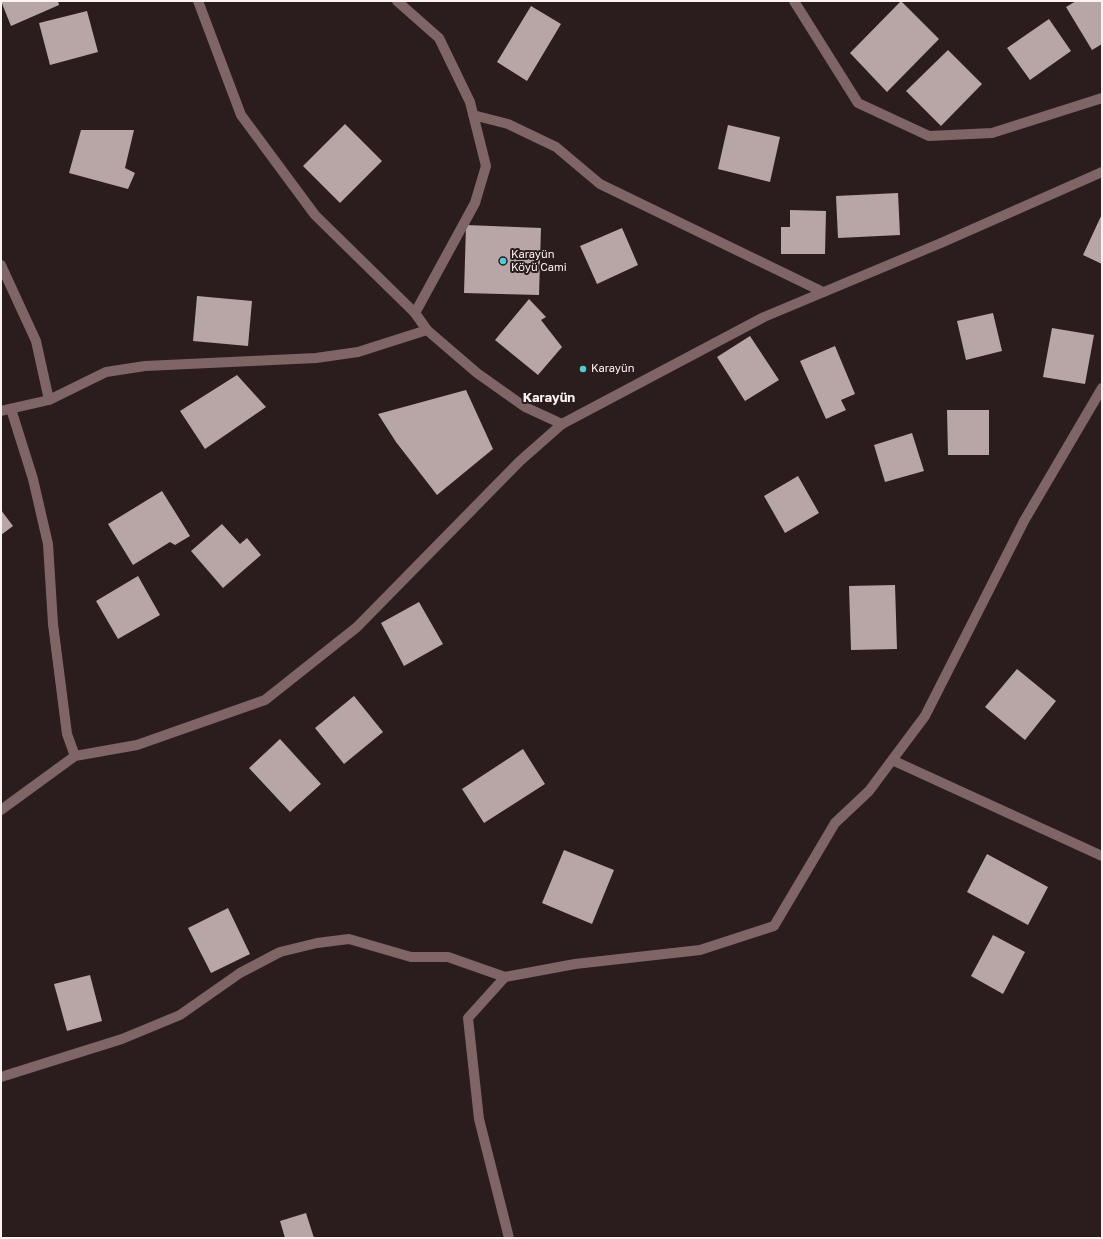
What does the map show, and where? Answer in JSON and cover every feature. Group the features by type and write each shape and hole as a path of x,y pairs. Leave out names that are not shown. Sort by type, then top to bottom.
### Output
{"street":[{"path":"198,1 240,115 315,215 414,313 427,330 477,373 525,406 562,424"},
{"path":"398,1 439,38 470,102 486,166 475,203 414,313"},
{"path":"794,1 858,103 929,136 992,133 1102,98"},
{"path":"473,115 508,124 556,147 600,184 823,292"},
{"path":"1,810 75,756 137,746 265,700 358,627 520,461 562,424 764,317 1102,172"},
{"path":"1,265 36,341 49,400"},
{"path":"75,756 67,734 55,640 48,544 33,479 6,410 49,400 106,372 145,366 316,358 358,352 427,330"},
{"path":"1,1077 115,1041 180,1015 240,973 280,952 317,943 349,939 411,957 448,957 505,977 575,964 700,950 774,926 835,823 869,791 925,716 1024,521 1102,388"},
{"path":"892,760 1102,856"},
{"path":"505,977 468,1018 479,1119 509,1238"}],"building":[{"path":"1,1 58,1 59,5 11,26"},
{"path":"901,1 939,39 887,92 850,53"},
{"path":"1076,1 1102,1 1102,44 1092,50 1066,7"},
{"path":"531,6 561,24 527,81 497,62"},
{"path":"87,11 98,52 50,65 39,23"},
{"path":"1049,19 1071,51 1030,80 1007,48"},
{"path":"948,50 982,84 941,126 906,91"},
{"path":"345,124 382,161 340,203 303,166"},
{"path":"728,125 780,137 770,182 718,169"},
{"path":"81,130 134,130 125,168 135,173 128,189 69,173"},
{"path":"898,193 900,235 838,238 836,196"},
{"path":"790,210 826,211 825,254 781,254 781,227 790,227"},
{"path":"1102,214 1102,264 1083,255"},
{"name":"Karayün Köyü Cami","path":"466,225 541,228 539,295 464,293"},
{"path":"622,228 638,265 597,284 580,246"},
{"path":"197,296 252,301 248,346 193,341"},
{"path":"529,299 546,317 541,320 562,347 538,375 495,340"},
{"path":"993,313 1002,351 966,360 957,321"},
{"path":"1052,328 1094,335 1085,384 1043,377"},
{"path":"750,336 779,380 745,401 717,357"},
{"path":"835,346 855,394 841,400 846,410 826,419 800,361"},
{"path":"237,375 266,407 205,449 180,411"},
{"path":"466,390 493,449 437,495 396,442 378,414"},
{"path":"947,410 989,410 989,455 948,455"},
{"path":"912,433 924,471 885,482 874,445"},
{"path":"798,476 819,513 785,533 764,496"},
{"path":"162,491 190,536 175,545 170,542 133,565 108,524"},
{"path":"1,510 13,526 1,535"},
{"path":"222,524 240,544 247,538 261,555 223,588 191,551"},
{"path":"138,576 160,615 118,639 96,601"},
{"path":"895,585 897,649 851,650 849,586"},
{"path":"419,602 443,644 404,666 381,623"},
{"path":"1017,669 1056,701 1025,740 985,707"},
{"path":"354,696 383,732 344,764 315,728"},
{"path":"280,739 321,784 290,812 249,768"},
{"path":"523,749 545,784 484,823 462,789"},
{"path":"564,850 614,870 592,924 542,903"},
{"path":"987,854 1048,887 1028,925 967,892"},
{"path":"228,908 250,954 211,973 188,928"},
{"path":"993,935 1025,952 1003,994 971,976"},
{"path":"90,975 102,1021 67,1031 54,984"},
{"path":"306,1213 314,1238 285,1238 280,1221"}],"place":[{"name":"Karayün Köyü Cami","path":"503,261"},
{"name":"Karayün","path":"583,369"}],"district":[{"name":"Karayün","path":"549,398"}]}
